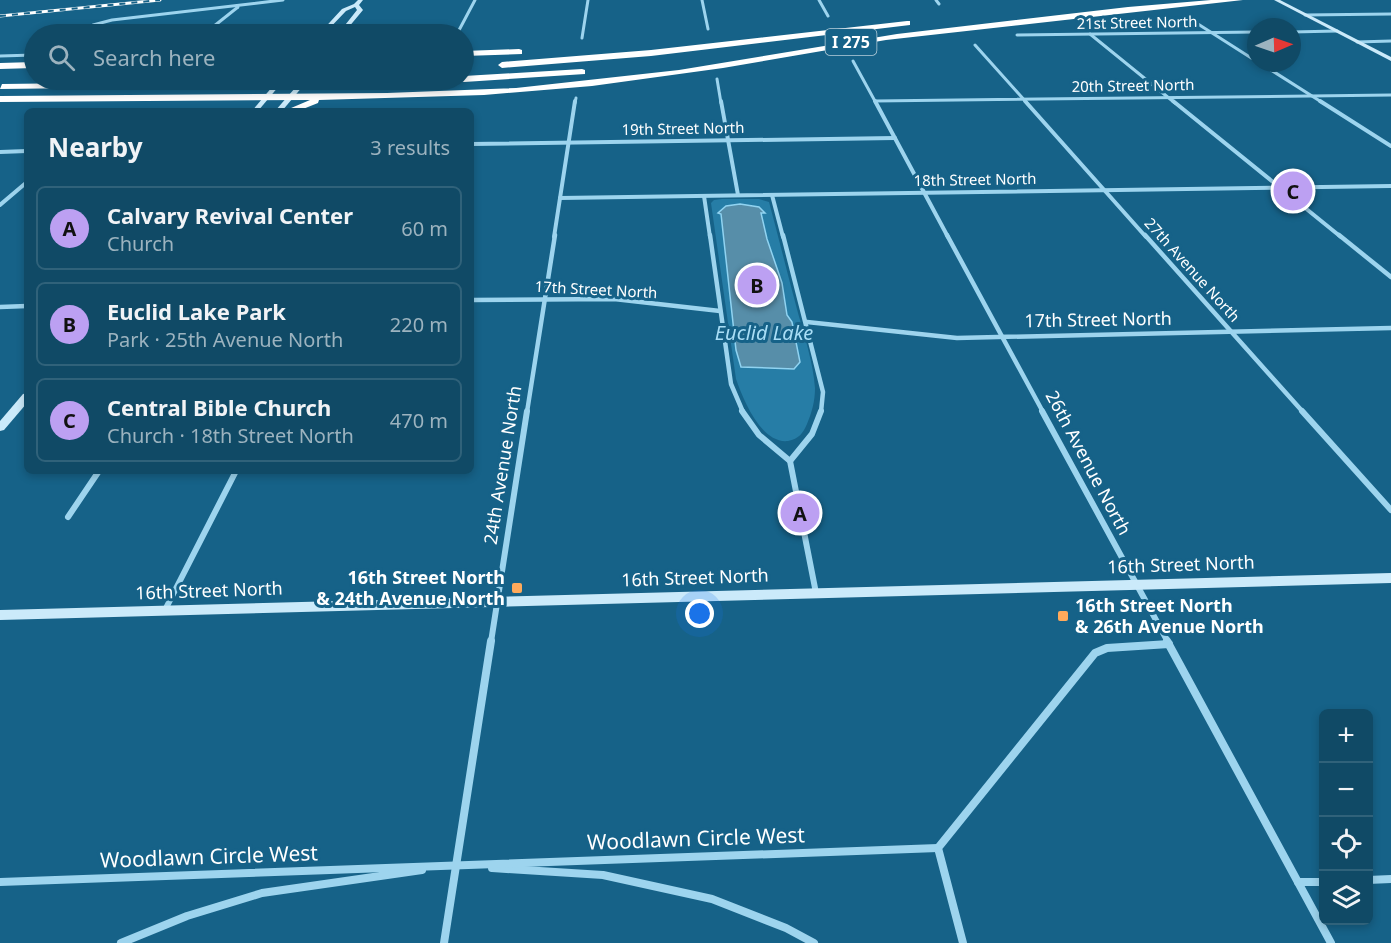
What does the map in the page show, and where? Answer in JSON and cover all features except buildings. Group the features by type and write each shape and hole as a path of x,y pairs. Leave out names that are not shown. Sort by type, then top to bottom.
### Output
{"highway":[{"name":"I 275","path":"667,64 1128,9 1239,0"},
{"name":"I 275","path":"487,65 651,53 917,22"},
{"path":"549,51 871,27"},
{"path":"0,99 197,100 500,91 636,78 795,55 897,36"},
{"path":"474,54 526,52"},
{"path":"0,66 24,65"},
{"path":"474,78 587,72"},
{"path":"0,74 24,73"},
{"path":"0,87 24,87"},
{"path":"280,90 290,97"},
{"path":"296,108 340,96"},
{"path":"197,100 230,103 239,108"}],"street":[{"path":"96,24 284,0"},
{"path":"462,24 475,0"},
{"path":"582,38 588,0"},
{"path":"702,0 708,29"},
{"path":"819,0 828,16"},
{"path":"936,0 939,4"},
{"path":"1276,0 1391,59"},
{"path":"331,24 344,10 358,3 360,10 349,24"},
{"path":"217,24 238,7"},
{"path":"1305,15 1391,14"},
{"path":"1187,17 1247,55"},
{"name":"21st Street North","path":"1017,35 1247,32"},
{"path":"1301,32 1337,32"},
{"path":"1090,34 1391,277"},
{"path":"1357,42 1391,41"},
{"name":"27th Avenue North","path":"975,45 1391,510"},
{"path":"0,56 24,55"},
{"name":"26th Avenue North","path":"853,61 1331,943"},
{"path":"1274,72 1391,146"},
{"path":"717,79 738,195"},
{"path":"257,108 272,90"},
{"path":"281,108 296,90"},
{"name":"20th Street North","path":"875,101 1391,94"},
{"name":"24th Avenue North","path":"444,943 576,98"},
{"name":"19th Street North","path":"474,144 895,138"},
{"path":"0,152 24,151"},
{"path":"0,205 24,185"},
{"name":"18th Street North","path":"560,198 1391,186"},
{"path":"772,195 807,322 823,392 821,414 812,434 790,461"},
{"path":"704,196 731,384 745,418 759,435 790,461 816,593"},
{"name":"17th Street North","path":"474,300 614,299 720,311"},
{"path":"0,307 24,306"},
{"name":"17th Street North","path":"807,322 938,337 1391,328"},
{"path":"0,428 24,400"},
{"path":"69,517 97,474"},
{"path":"165,610 234,474"},
{"name":"16th Street North","path":"0,615 1391,578"},
{"path":"963,943 938,848 1095,653 1117,647 1169,644"},
{"name":"Woodlawn Circle West","path":"0,882 938,848"},
{"name":"Woodlawn Circle West","path":"121,943 187,916 261,893 456,866 603,874 712,899 786,928 814,943"},
{"path":"1373,880 1391,879"},
{"path":"1298,882 1319,882"}],"shaded area":[{"path":"722,199 759,199 769,202 808,350 815,388 813,406 807,424 800,435 792,440 778,440 762,428 748,408 736,379 711,203"}],"water":[{"name":"Euclid Lake","path":"740,204 759,207 765,213 761,213 782,283 787,315 792,322 800,362 794,369 741,367 736,350 721,214 718,213 726,206"}],"railway":[{"path":"0,16 160,0"}],"place":[{"name":"Central Bible Church","path":"1293,191"},
{"name":"Euclid Lake Park","path":"757,285"},
{"name":"Calvary Revival Center","path":"800,513"},
{"name":"16th Street North & 24th Avenue North","path":"517,588"},
{"name":"16th Street North & 26th Avenue North","path":"1063,616"}]}
